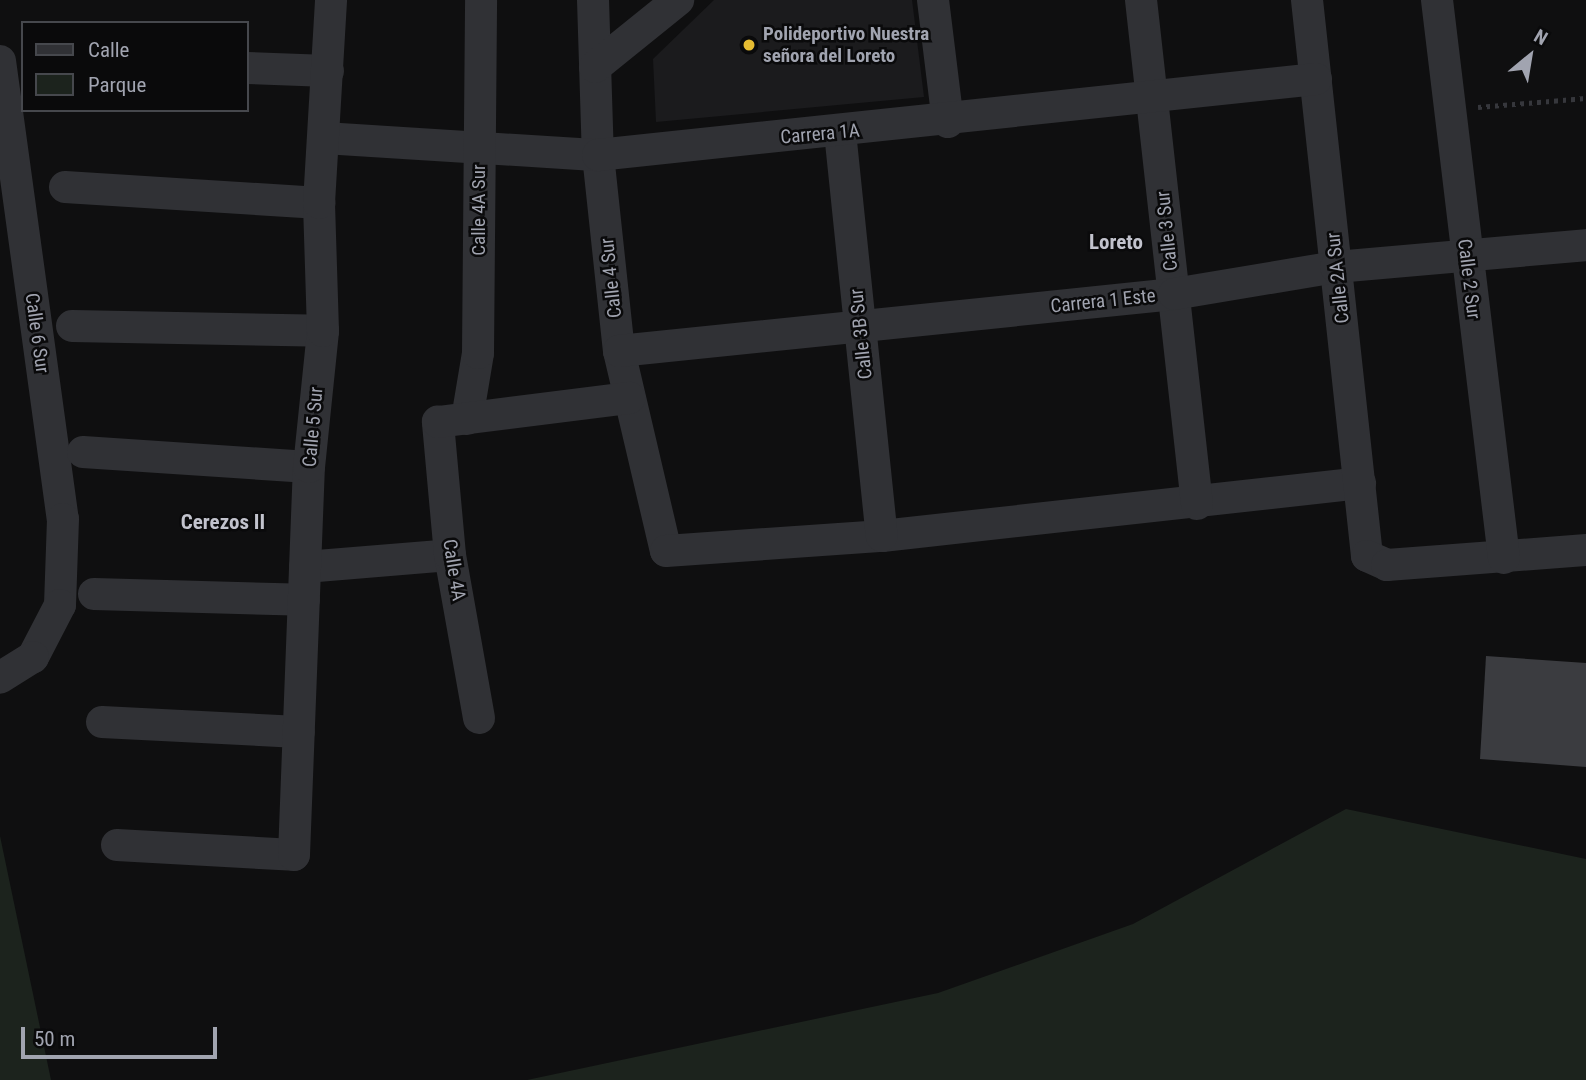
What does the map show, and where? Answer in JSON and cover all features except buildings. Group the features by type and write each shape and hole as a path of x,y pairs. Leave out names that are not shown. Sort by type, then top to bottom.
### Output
{"street":[{"name":"Calle 5 Sur","path":"117,845 294,855 309,467 323,331 319,203 331,0"},
{"name":"Calle 4A Sur","path":"453,421 478,353 481,0"},
{"name":"Calle 4 Sur","path":"593,0 598,155 619,351 666,551 882,536"},
{"path":"596,67 678,0"},
{"path":"933,0 948,122"},
{"name":"Calle 3 Sur","path":"1141,0 1197,504"},
{"name":"Calle 2A Sur","path":"1307,0 1367,556 1387,565 1504,558"},
{"name":"Calle 2 Sur","path":"1437,0 1465,256 1504,558"},
{"name":"Calle 6 Sur","path":"0,61 63,519 60,605 33,657 0,678"},
{"path":"248,68 328,71"},
{"name":"Carrera 1A","path":"324,138 479,151 598,155 948,122 1316,79"},
{"name":"Calle 3B Sur","path":"840,132 882,536"},
{"path":"65,187 319,203"},
{"name":"Carrera 1 Este","path":"619,351 1174,294 1336,267 1586,245"},
{"path":"72,326 323,331"},
{"path":"453,421 629,398"},
{"name":"Calle 4A","path":"453,421 450,555 480,718"},
{"path":"83,452 309,467"},
{"path":"882,536 1197,504 1360,483"},
{"path":"1504,558 1586,550"},
{"path":"305,567 450,555"},
{"path":"94,594 304,600"},
{"path":"102,722 299,732"}],"path":[{"path":"1449,109 1586,98"}],"shaded area":[{"path":"714,0 912,0 924,97 656,122 653,59"}],"green space":[{"path":"1346,809 1586,859 1586,1080 527,1080 938,993 1133,924"},
{"path":"0,836 51,1080 0,1080"}],"place":[{"name":"Polideportivo Nuestra señora del Loreto","path":"749,45"}],"district":[{"name":"Loreto","path":"1116,242"},
{"name":"Cerezos II","path":"223,522"}]}
